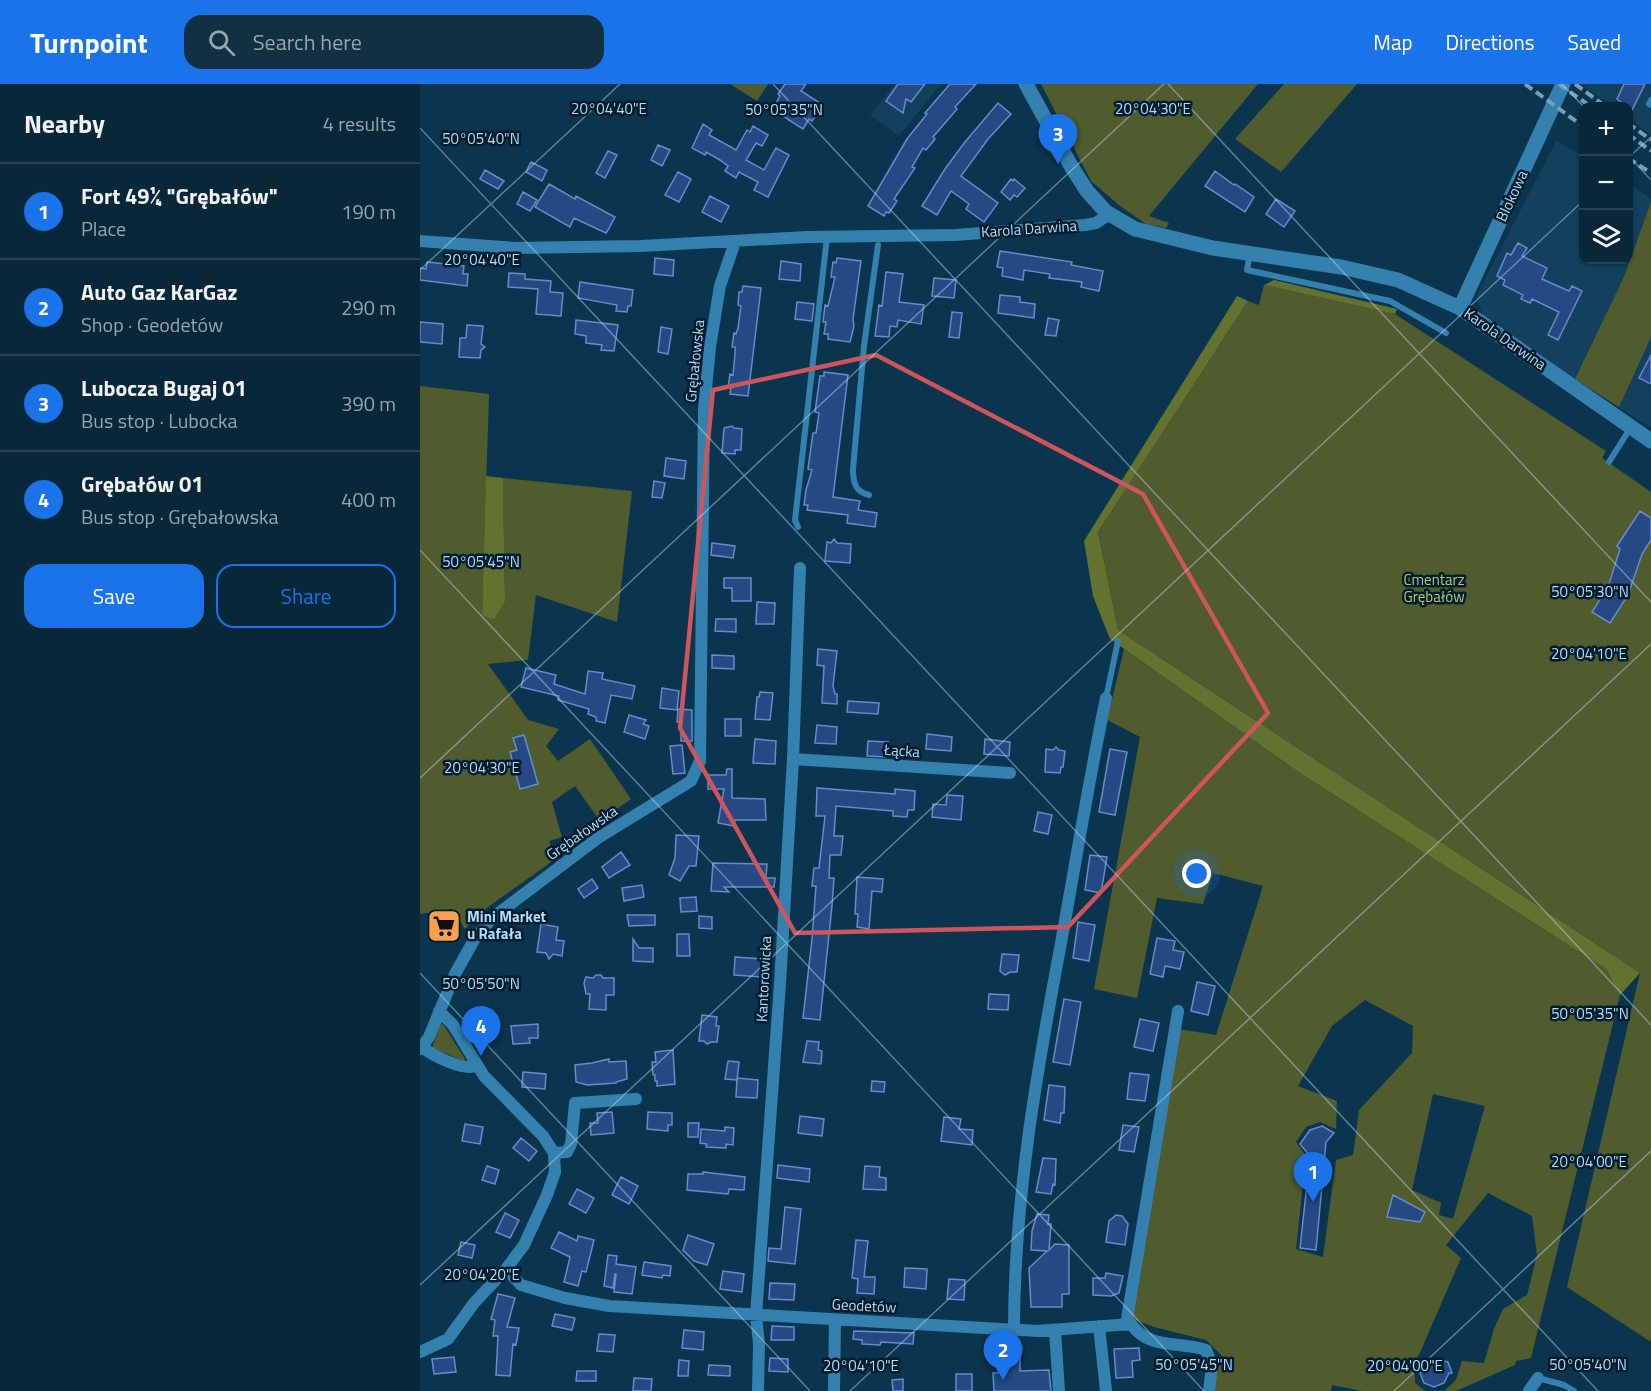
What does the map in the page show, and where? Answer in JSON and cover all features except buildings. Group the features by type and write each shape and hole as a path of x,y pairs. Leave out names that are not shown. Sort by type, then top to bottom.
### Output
{"street":[{"path":"1026,84 1071,166 1087,191 1108,214"},
{"name":"Blokowa","path":"1460,308 1563,84"},
{"name":"Karola Darwina","path":"420,241 515,248 955,235 1084,225 1096,223 1108,214 1136,230 1157,236 1213,248 1341,267 1398,280 1460,308 1651,441"},
{"name":"Grębałowska","path":"421,1048 429,1037 455,974 469,949 492,918 598,838 691,781 700,761 704,410 710,347 720,286 735,242"},
{"name":"Kantorowicka","path":"758,1391 759,1344 756,1316 793,759 800,568"},
{"path":"1014,1330 1017,1233 1029,1130 1043,1038 1107,698"},
{"name":"Łącka","path":"793,759 1010,773"},
{"path":"420,1352 448,1339 474,1303 506,1269 524,1245 555,1172 554,1153 543,1136 495,1089 476,1066 453,1025 439,1011"},
{"path":"1178,1011 1126,1325 1131,1324 1138,1334 1163,1344 1206,1350 1212,1365 1209,1391"},
{"path":"421,1048 465,1068 476,1066"},
{"path":"554,1153 567,1152 571,1144 575,1103 636,1099"},
{"name":"Geodetów","path":"506,1269 521,1285 565,1298 609,1306 1014,1330 1055,1330 1126,1325"},
{"path":"834,1391 835,1320"},
{"path":"1100,1326 1106,1391"},
{"path":"1055,1330 1059,1391"},
{"path":"1529,1391 1538,1378"}],"lane":[{"path":"1651,100 1649,104 1651,105"},
{"path":"798,527 795,520 827,237"},
{"path":"869,495 857,489 853,469 864,346 878,245"},
{"path":"1250,252 1247,270 1390,301 1446,333"},
{"path":"1608,462 1632,427"},
{"path":"1107,698 1118,641"},
{"path":"1538,1378 1564,1385 1574,1391"}],"highlighted area":[{"path":"876,355 1143,494 1268,713 1068,927 795,933 680,728 713,390"}],"shaded area":[{"path":"895,84 941,84 899,136 870,115"},
{"path":"1581,84 1651,84 1651,135 1633,121 1633,102 1606,102"},
{"path":"1556,141 1579,154 1579,264 1633,264 1633,187 1651,199 1651,428 1485,321 1476,297"}],"green space":[{"path":"730,84 768,84 757,101"},
{"path":"1041,84 1258,84 1149,216 1169,223 1166,228 1146,224 1120,206 1091,181"},
{"path":"1284,84 1357,84 1281,172 1235,139"},
{"path":"1651,202 1651,337 1619,407 1575,379 1629,264 1633,264 1633,252"},
{"path":"1274,280 1397,309 1395,314 1264,285"},
{"name":"Cmentarz Grębałów","path":"1264,285 1395,314 1606,451 1602,458 1651,492 1651,1342 1567,1287 1640,973 1118,630 1098,532 1248,301 1259,305"},
{"path":"1237,296 1248,301 1098,532 1118,630 1640,973 1620,995 1606,969 1300,773 1110,639 1093,596 1084,541"},
{"path":"420,386 489,394 482,615 505,601 503,478 632,491 617,622 536,595 528,660 488,664 528,720 559,729 546,746 558,761 590,739 631,799 600,821 575,786 552,802 562,837 549,841 555,857 550,863 488,907 465,929 452,909 420,914"},
{"path":"486,476 503,478 505,601 494,619 482,615"},
{"path":"1124,649 1300,773 1606,969 1620,995 1531,1358 1516,1361 1515,1365 1456,1391 1444,1391 1456,1380 1462,1361 1484,1363 1494,1329 1503,1309 1527,1295 1537,1255 1532,1216 1488,1193 1446,1245 1461,1258 1415,1364 1415,1383 1425,1391 1362,1391 1332,1385 1331,1391 1213,1391 1214,1373 1225,1359 1206,1340 1154,1327 1130,1318 1178,1029 1216,1035 1263,886 1213,873 1203,904 1157,898 1137,998 1094,989 1140,737 1107,720","holes":["1365,1000 1413,1026 1412,1053 1359,1110 1353,1155 1336,1160 1323,1257 1296,1249 1306,1156 1296,1142 1306,1127 1320,1122 1336,1129 1337,1101 1298,1086 1332,1026","1433,1094 1485,1106 1453,1219 1439,1215 1441,1203 1412,1190"]},
{"path":"443,1024 465,1059 464,1061 432,1048 440,1025"}],"railway":[{"path":"1525,84 1579,123"},
{"path":"1559,84 1584,102"},
{"path":"1575,84 1600,102"},
{"path":"1633,127 1651,140"},
{"path":"1633,138 1651,151"},
{"path":"1633,161 1651,173"}],"place":[{"name":"Lubocza Bugaj 01","path":"1058,164"},
{"name":"Mini Market u Rafała","path":"444,926"},
{"name":"Grębałów 01","path":"481,1056"},
{"name":"Fort 49¼ \"Grębałów\"","path":"1313,1202"},
{"name":"Auto Gaz KarGaz","path":"1003,1380"}]}
